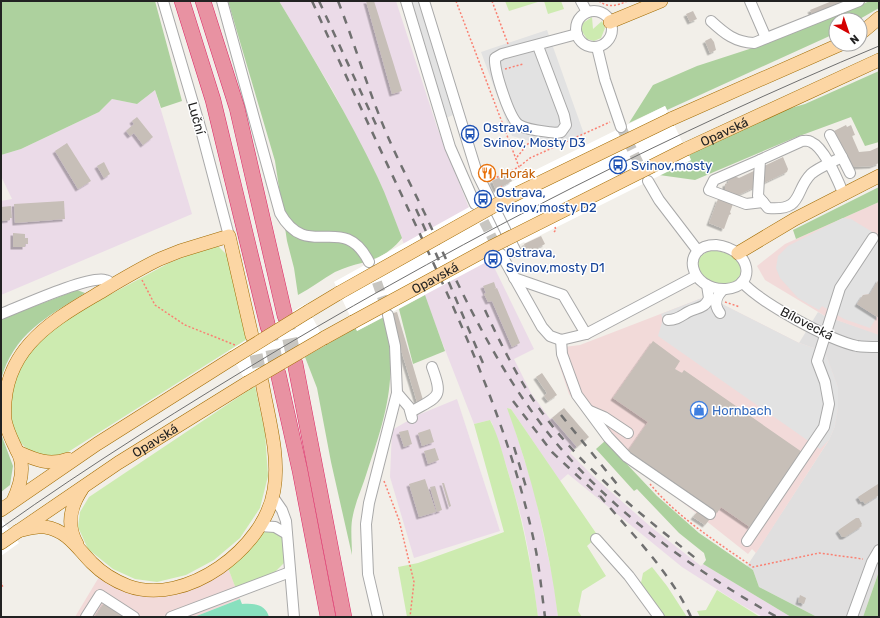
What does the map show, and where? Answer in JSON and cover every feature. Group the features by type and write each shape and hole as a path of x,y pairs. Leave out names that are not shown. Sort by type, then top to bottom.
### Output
{"highway":[{"path":"182,1 213,100 268,327"},
{"path":"203,1 237,108 285,316"},
{"path":"295,363 344,617"},
{"path":"278,373 300,471 328,617"}],"main road":[{"path":"610,22 661,1"},
{"path":"868,28 879,18"},
{"path":"868,32 879,28"},
{"path":"1,510 81,454 235,352 504,200 671,119 828,50"},
{"name":"Opavská","path":"1,543 85,484 247,382 353,322 493,246 686,149 879,60"},
{"path":"738,252 795,219 879,176"},
{"path":"14,501 21,482 21,464 18,452 8,431 4,409 6,384 17,356 26,344 44,326 137,271 175,252 229,236 252,336"},
{"path":"16,532 44,527 57,531 68,538 96,567 116,580 134,588 163,590 191,583 212,572 232,557 260,526 273,497 275,460 262,382"},
{"path":"18,452 38,461 52,463 81,454"},
{"path":"82,551 72,533 70,519 73,504 85,484"}],"street":[{"name":"Luční","path":"163,1 201,130 229,236"},
{"path":"222,1 282,217 290,227 306,237 315,238 340,236 348,239 360,246 369,262"},
{"path":"406,1 450,147 475,204"},
{"path":"424,1 482,185 516,252"},
{"path":"581,1 587,12"},
{"path":"750,1 766,38"},
{"path":"712,21 726,35 742,42 754,43 859,1"},
{"path":"597,11 602,13 610,22 612,32 610,38 602,45 597,47 584,44 577,34 577,24 582,15 587,12 597,11"},
{"path":"538,46 564,115 566,125 561,132 556,133 540,130 519,124 513,117 496,72 495,58 502,54 538,46 577,34"},
{"path":"597,47 608,92 621,127"},
{"path":"830,135 850,173"},
{"path":"763,202 746,204 709,190 714,180 802,141 809,141 817,146 829,164 844,195"},
{"path":"760,160 758,196 768,208 780,209 799,198 811,174 842,158"},
{"path":"648,181 663,205 698,251"},
{"path":"747,541 824,427 829,404 817,361 827,334 840,288 873,238"},
{"path":"716,245 725,246 738,252 743,258 746,266 746,274 742,282 736,287 724,289 706,285 696,276 693,263 698,251 705,247 716,245"},
{"path":"501,254 542,327 550,336 561,340 586,334 696,276"},
{"path":"514,278 563,295 586,334"},
{"path":"1,314 94,280 105,280 113,285"},
{"name":"Bílovecká","path":"742,282 750,291 781,310 827,334 857,346 879,347"},
{"path":"668,320 672,316 682,312 688,312 703,307 708,301 709,295 706,285"},
{"path":"720,313 716,304 716,299 724,289"},
{"path":"378,617 368,574 366,524 369,503 397,393 395,346 388,315"},
{"path":"561,340 562,353 577,395 608,437 627,457 710,514"},
{"path":"397,393 409,407 412,415 439,392 439,386 432,367"},
{"path":"590,411 604,417 628,433"},
{"path":"273,497 284,515 288,534 294,617"},
{"path":"260,526 275,527 288,534"},
{"path":"596,539 629,576 659,617"},
{"path":"852,617 872,562 879,550"},
{"path":"171,617 290,572"},
{"path":"86,617 100,595 134,617"}],"path":[{"path":"456,1 519,167"},
{"path":"492,1 512,52"},
{"path":"598,1 610,6 618,5 627,1"},
{"path":"482,185 519,167 530,158 611,122"},
{"path":"516,158 540,130"},
{"path":"524,174 526,172 528,177"},
{"path":"501,186 503,190"},
{"path":"554,226 556,230 554,232"},
{"path":"137,271 155,305 185,325 235,352"},
{"path":"720,300 740,307"},
{"path":"647,481 657,493 700,530 754,567 819,553 872,562"},
{"path":"390,498 399,520 414,582 410,617"},
{"path":"1,582 3,588"}],"shaded area":[{"path":"279,1 396,1 437,127 469,208 494,267 534,349 514,359 531,393 550,419 552,418 577,446 570,453 593,476 651,527 701,566 703,564 791,617 763,617 740,604 682,567 568,474 560,481 511,409 508,408 534,490 554,584 558,617 538,617 529,554 522,520 492,423 490,420 474,424 379,180 333,91"},
{"path":"411,1 419,1 453,115 446,118"},
{"path":"547,30 584,134 551,147 512,136 481,52"},
{"path":"155,90 192,214 1,295 1,201 12,199 1,176 1,155 21,149 99,112 112,99 137,104"},
{"path":"879,202 879,335 825,316 765,280 757,266 785,244"},
{"path":"843,218 851,219 879,236 879,279 870,294 863,295 857,304 877,317 870,328 844,319 822,306 819,310 798,298 780,278 776,268 778,256 788,246"},
{"path":"702,298 714,300 799,343 825,352 838,387 838,408 835,426 829,440 756,553 752,549 748,554 605,441 569,394 557,358 556,348 580,345"},
{"path":"702,298 714,300 799,343 825,352 838,387 838,408 835,426 829,440 820,449 658,336 663,319 661,314"},
{"path":"818,312 825,316 879,334 879,571 863,617 817,617 759,587 753,570 747,566 829,440 835,426 828,362 825,352 799,343"},
{"path":"457,399 500,531 414,558 390,477 392,430 418,415"},
{"path":"228,568 240,599 194,617 75,617 99,577 109,584 131,593 161,597 192,590 208,582"}],"green space":[{"path":"1,1 155,1 182,101 161,108 155,90 137,104 112,99 99,112 21,149 1,155"},
{"path":"228,1 279,1 318,66 367,155 381,185 402,238 394,247 379,257 335,272 298,295 294,268 287,241 275,161"},
{"path":"505,1 541,1 509,11"},
{"path":"544,1 561,1 564,9 548,14"},
{"path":"870,1 879,1 879,8 868,14 868,12 843,12"},
{"path":"592,17 593,29 602,21 605,28 601,38 594,41 587,39 581,30 583,23"},
{"path":"828,18 828,37 667,110 665,106 629,123 653,85 697,66 765,44"},
{"path":"879,71 879,142 865,146 851,117 794,138 695,180 659,175 691,160 689,155 784,110 805,104"},
{"path":"879,187 879,202 796,239 793,230"},
{"path":"210,247 219,247 227,255 247,339 68,452 47,458 30,452 18,440 12,426 10,388 37,339 97,299 113,293 169,263"},
{"path":"713,250 730,254 739,261 741,273 734,282 725,285 715,283 706,278 700,271 698,263 702,256"},
{"path":"77,290 85,293 45,319 33,328 23,339 14,350 6,364 1,380 1,319"},
{"path":"425,295 445,351 413,364 399,309"},
{"path":"384,317 390,358 388,395 380,432 353,515 351,530 352,555 331,462 317,388 305,357 356,328 357,331"},
{"path":"255,386 265,433 268,476 260,508 240,538 214,560 186,575 157,582 135,579 113,569 88,549 78,527 80,512 89,497"},
{"path":"507,408 511,409 598,536 587,546 606,576 582,591 578,611 582,617 558,617 550,564 532,485"},
{"path":"490,420 500,445 523,526 538,617 407,617 398,567 418,563 504,532 474,424"},
{"path":"1,434 13,466 10,485 1,492"},
{"path":"605,441 657,496 699,533 753,570 759,587 817,617 791,617 703,564 706,560 704,553 679,533 637,489 634,491 596,449"},
{"path":"268,531 276,532 282,538 286,561 274,573 236,589 228,568 262,533"},
{"path":"652,567 667,586 687,617 662,617 641,583 643,573"},
{"path":"879,571 879,617 863,617 877,577"},
{"path":"717,590 760,617 700,617 697,611 706,610"},
{"path":"240,599 242,604 255,604 262,607 265,609 269,617 194,617"}],"pier":[{"path":"665,106 691,160 525,243 524,242 357,331 334,282 500,190 499,188"},
{"path":"305,304 327,344 250,389 229,351"},
{"path":"1,518 19,543 1,556"}],"building":[{"path":"366,1 374,1 402,91 392,94"},
{"path":"832,1 848,1 816,15 815,12 812,14 810,10"},
{"path":"693,11 697,19 690,22 686,14"},
{"path":"711,38 714,42 716,50 710,53 705,41"},
{"path":"137,117 153,137 143,145 134,133 130,136 126,131 134,124 132,121"},
{"path":"846,125 847,127 851,125 855,135 852,136 859,152 870,151 879,147 879,163 872,166 852,167 834,131"},
{"path":"67,143 91,181 78,189 55,151"},
{"path":"783,157 788,169 787,172 734,197 725,190 725,184 728,183 731,175 739,178"},
{"path":"104,162 110,174 104,178 97,166"},
{"path":"508,173 512,181 496,190 492,181"},
{"path":"718,199 733,204 730,212 731,214 729,215 724,229 709,223"},
{"path":"64,201 65,219 15,223 14,204"},
{"path":"11,206 12,218 10,218 10,220 1,221 1,207"},
{"path":"13,233 25,234 25,238 28,238 28,244 25,244 25,247 13,247"},
{"path":"541,236 545,244 528,253 524,244"},
{"path":"879,279 879,318 857,304 863,295 870,294"},
{"path":"494,282 496,288 494,289 497,288 520,343 512,347 492,301 488,302 484,294 486,293 483,286"},
{"path":"397,312 423,400 417,402 390,314"},
{"name":"Hornbach","path":"653,341 680,361 675,369 682,373 684,370 802,452 750,527 721,507 717,513 628,451 648,422 613,398"},
{"path":"542,373 557,395 548,401 544,396 547,393 536,377"},
{"path":"564,408 589,437 577,447 552,418"},
{"path":"430,429 434,442 422,446 418,433"},
{"path":"408,430 412,444 404,447 399,432"},
{"path":"435,448 439,460 428,464 424,451"},
{"path":"425,479 436,512 419,517 409,484"},
{"path":"442,483 444,483 451,506 449,507"},
{"path":"878,484 879,495 865,504 863,501 861,502 858,497"},
{"path":"435,486 442,510 437,512 430,487"},
{"path":"698,511 710,519 705,525 693,517"},
{"path":"856,518 859,518 862,526 845,537 842,537 838,531"},
{"path":"800,595 806,598 804,604 798,602"},
{"path":"105,602 129,617 95,617"}],"tunnel":[{"path":"621,127 645,176"},
{"path":"477,208 499,251"},
{"path":"372,268 387,311"},
{"path":"285,316 295,363"},
{"path":"268,327 278,373"},
{"path":"252,336 262,382"}],"tram line":[{"path":"1,528 139,435 210,391 281,348 426,265 575,186 650,149 726,113 879,46"}],"railway":[{"path":"312,1 443,285 497,416 512,460 536,551 545,617"},
{"path":"319,1 378,129"},
{"path":"338,1 389,140 468,304 500,362 536,418 581,470 632,518 687,561 777,617"},
{"path":"416,209 485,368"},
{"path":"485,310 522,383 540,410 566,442 601,479 699,561"},
{"path":"513,401 552,452 599,496"},
{"path":"561,415 621,489"},
{"path":"514,447 526,487"},
{"path":"600,496 662,569 683,601 691,617"}],"place":[{"name":"Ostrava, Svinov, Mosty D3","path":"470,134"},
{"name":"Svinov,mosty","path":"618,165"},
{"name":"Horák","path":"487,173"},
{"name":"Ostrava, Svinov,mosty D2","path":"483,199"},
{"name":"Ostrava, Svinov,mosty D1","path":"493,259"},
{"name":"Hornbach","path":"699,410"}]}
